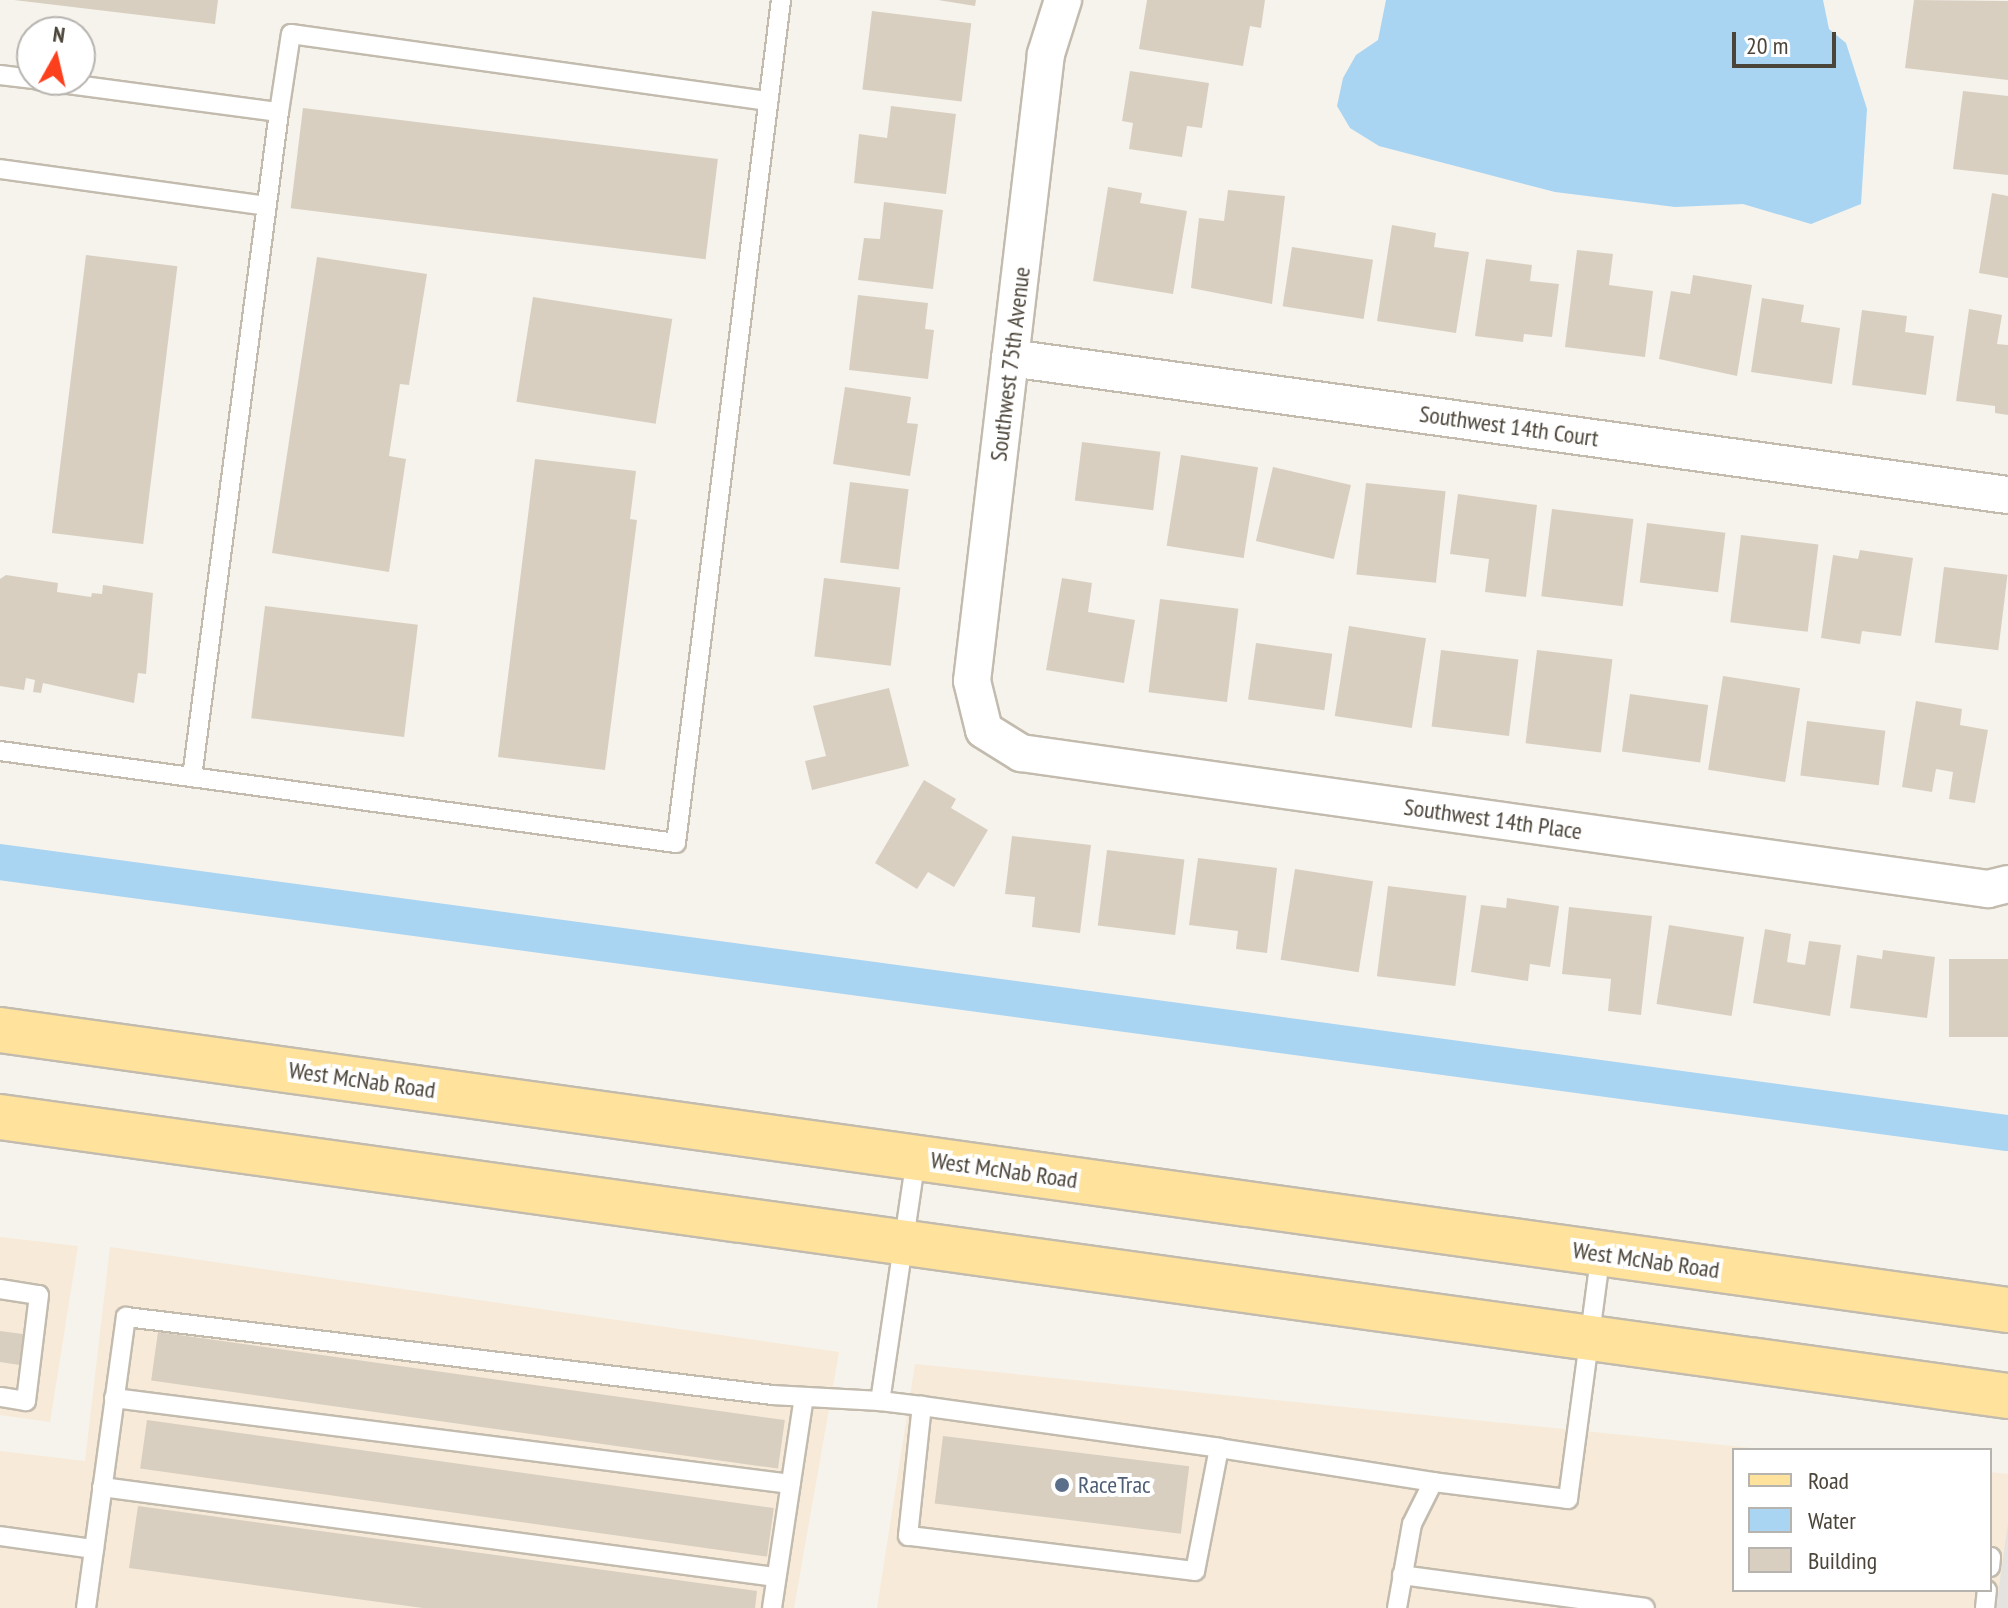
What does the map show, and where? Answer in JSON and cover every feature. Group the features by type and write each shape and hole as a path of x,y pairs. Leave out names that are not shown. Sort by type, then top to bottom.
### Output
{"main road":[{"name":"West McNab Road","path":"0,1030 2008,1310"},
{"path":"0,1117 2008,1396"}],"street":[{"name":"Southwest 75th Avenue","path":"984,730 972,681 1046,54 1063,0"},
{"name":"Southwest 14th Court","path":"1010,358 2008,495"},
{"name":"Southwest 14th Place","path":"984,730 1021,753 1988,889 2008,884"}],"lane":[{"path":"0,751 676,843 781,0"},
{"path":"192,777 291,34 768,101"},
{"path":"96,88 279,112"},
{"path":"0,169 266,206"},
{"path":"880,1401 900,1242 916,1158"},
{"path":"86,1608 126,1317 804,1397 922,1406 1433,1482 1568,1499 1601,1253"},
{"path":"0,1289 39,1295 26,1401 0,1397"},
{"path":"772,1608 804,1397"},
{"path":"114,1398 791,1484"},
{"path":"922,1406 908,1536 1195,1571 1219,1448"},
{"path":"1397,1608 1412,1524 1433,1482"},
{"path":"102,1487 776,1577"},
{"path":"0,1536 94,1549"},
{"path":"1402,1575 1645,1608"}],"shaded area":[{"path":"0,1237 78,1246 50,1422 0,1415"},
{"path":"110,1247 839,1352 794,1608 0,1608 0,1451 85,1461"},
{"path":"915,1364 1752,1448 1732,1448 1732,1592 1992,1592 1992,1472 2008,1474 2008,1608 877,1608"},
{"path":"2008,1523 2008,1608 1996,1608"}],"water":[{"path":"1386,0 1823,0 1829,29 1846,43 1867,109 1861,204 1811,224 1743,204 1675,207 1555,192 1379,146 1350,128 1337,106 1343,78 1356,55 1378,40"}],"building":[{"path":"14,0 218,0 215,24"},
{"path":"938,0 976,0 975,6"},
{"path":"1147,0 1265,0 1261,28 1250,26 1243,66 1139,49"},
{"path":"1914,0 2008,1 2008,80 1905,68"},
{"path":"872,11 971,23 962,102 862,89"},
{"path":"1130,71 1209,83 1202,128 1187,126 1182,157 1129,149 1133,123 1122,121"},
{"path":"1963,91 2008,96 2008,175 1953,169"},
{"path":"891,106 956,114 946,194 854,183 859,134 887,138"},
{"path":"303,108 718,159 706,259 291,208"},
{"path":"1108,187 1142,193 1140,203 1187,211 1173,294 1093,281"},
{"path":"1228,190 1285,196 1272,304 1191,288 1199,218 1224,221"},
{"path":"1992,193 2008,196 2008,278 1979,273"},
{"path":"884,202 943,210 933,289 858,280 864,238 880,239"},
{"path":"1392,225 1436,233 1434,247 1469,252 1456,333 1377,321"},
{"path":"1292,247 1373,260 1364,319 1283,306"},
{"path":"1577,250 1613,254 1609,285 1653,291 1645,357 1565,347"},
{"path":"86,255 177,266 143,544 52,533"},
{"path":"317,257 427,274 409,385 400,384 389,456 406,459 389,572 272,553"},
{"path":"1486,259 1532,265 1530,281 1559,284 1552,337 1524,334 1523,342 1475,336"},
{"path":"1693,275 1752,285 1737,376 1659,359 1671,291 1690,294"},
{"path":"858,295 928,303 925,329 934,330 928,379 849,370"},
{"path":"533,297 672,319 656,424 516,402"},
{"path":"1762,298 1804,305 1801,322 1840,328 1832,384 1751,372"},
{"path":"1969,309 2002,315 1997,344 2008,345 2008,415 1995,413 1995,406 1956,401"},
{"path":"1862,310 1907,316 1905,332 1934,336 1926,395 1852,385"},
{"path":"845,387 911,397 907,423 918,424 910,476 833,464"},
{"path":"1082,442 1160,452 1153,510 1075,501"},
{"path":"1181,455 1258,467 1244,558 1167,546"},
{"path":"535,459 636,471 630,519 637,520 605,770 498,757"},
{"path":"1273,467 1351,485 1334,559 1256,541"},
{"path":"850,482 909,489 899,570 840,562"},
{"path":"1366,483 1446,491 1436,583 1356,574"},
{"path":"1458,494 1537,505 1526,597 1485,592 1489,559 1450,554"},
{"path":"1552,509 1633,519 1623,606 1541,596"},
{"path":"1647,523 1725,533 1718,592 1640,583"},
{"path":"1741,535 1818,545 1808,632 1730,622"},
{"path":"1860,550 1913,558 1901,636 1862,631 1860,644 1821,638 1833,555 1858,559"},
{"path":"1944,567 2008,575 1998,650 1935,642"},
{"path":"6,575 58,583 57,592 91,597 92,593 102,594 103,585 153,593 146,674 138,673 134,703 43,683 41,693 33,692 35,680 26,678 24,690 0,686 0,579"},
{"path":"824,578 900,587 891,666 814,656"},
{"path":"1062,578 1092,583 1088,612 1135,620 1124,683 1046,670"},
{"path":"1160,599 1238,609 1227,702 1149,692"},
{"path":"265,606 418,625 404,737 251,718"},
{"path":"1349,626 1426,638 1412,728 1335,716"},
{"path":"1256,643 1332,654 1324,710 1248,699"},
{"path":"1441,650 1518,660 1509,736 1432,726"},
{"path":"1537,650 1612,659 1601,753 1526,743"},
{"path":"1723,676 1800,688 1785,782 1708,770"},
{"path":"889,688 909,766 812,790 805,761 826,756 813,706"},
{"path":"1630,694 1708,705 1700,762 1622,751"},
{"path":"1916,701 1962,709 1960,725 1988,730 1975,803 1949,799 1953,772 1936,769 1932,792 1902,787"},
{"path":"1807,721 1885,731 1879,785 1800,776"},
{"path":"924,780 956,799 951,808 988,830 954,887 928,872 917,889 875,863"},
{"path":"1012,836 1091,845 1080,933 1032,927 1035,897 1005,894"},
{"path":"1107,850 1184,860 1175,935 1098,925"},
{"path":"1198,858 1277,868 1267,953 1236,949 1238,931 1189,925"},
{"path":"1295,869 1373,881 1359,972 1281,960"},
{"path":"1388,886 1466,896 1455,986 1377,976"},
{"path":"1507,898 1559,906 1550,967 1530,964 1528,981 1471,972 1481,905 1506,908"},
{"path":"1569,907 1652,916 1641,1015 1608,1011 1611,979 1562,974"},
{"path":"1669,925 1744,937 1732,1016 1656,1004"},
{"path":"1765,929 1791,934 1787,962 1805,965 1809,941 1841,945 1830,1016 1753,1003"},
{"path":"1883,950 1935,957 1927,1018 1850,1008 1857,955 1882,959"},
{"path":"1949,959 2008,959 2008,1037 1949,1037"},
{"path":"0,1331 30,1335 26,1366 0,1362"},
{"path":"158,1332 785,1420 778,1469 151,1381"},
{"path":"147,1420 774,1508 767,1557 140,1469"},
{"name":"RaceTrac","path":"943,1436 1189,1466 1181,1534 935,1503"},
{"path":"138,1506 757,1591 755,1608 423,1608 129,1568"}],"waterway":[{"path":"0,862 2008,1133"}],"place":[{"name":"RaceTrac","path":"1062,1485"}]}
